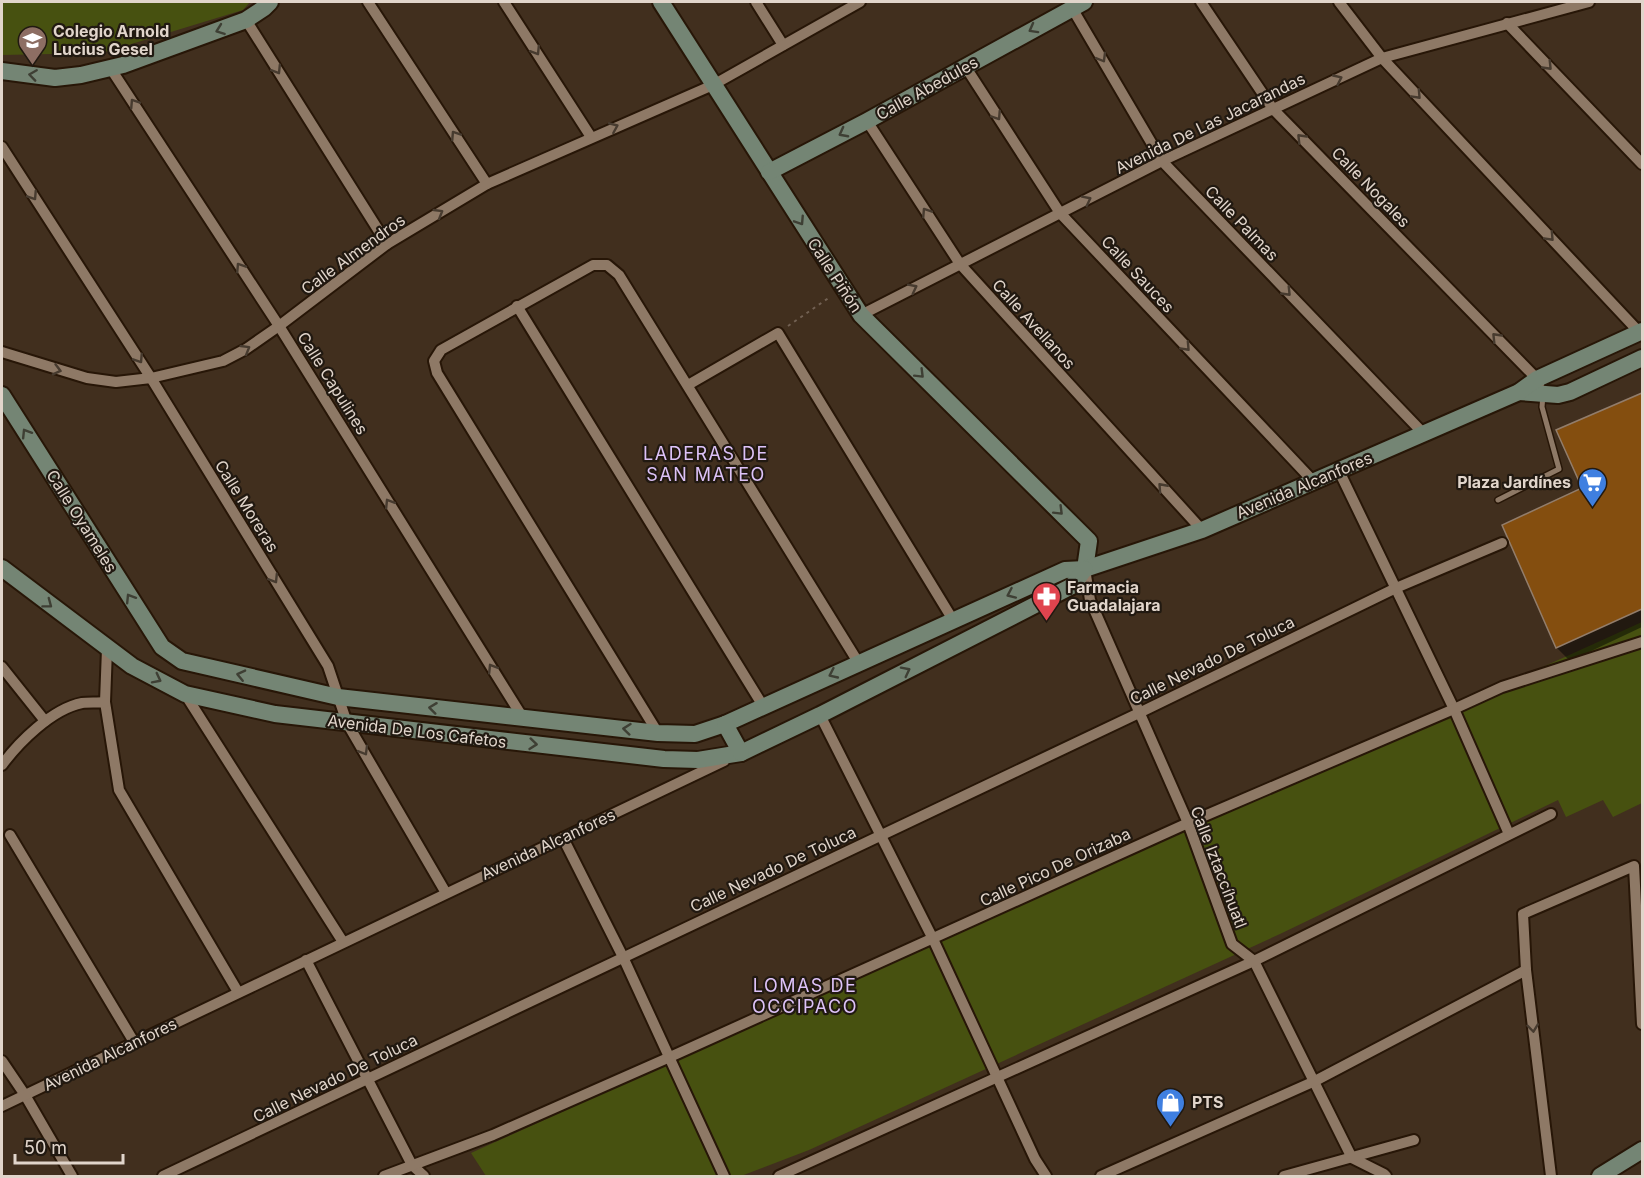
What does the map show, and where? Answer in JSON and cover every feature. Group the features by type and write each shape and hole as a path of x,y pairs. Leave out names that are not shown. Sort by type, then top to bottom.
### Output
{"street":[{"path":"2,71 55,78 111,69 246,20 270,2"},
{"path":"368,2 487,184"},
{"path":"504,2 591,137"},
{"name":"Calle Piñón","path":"661,2 861,315 1089,541 1085,569"},
{"path":"756,2 783,45"},
{"name":"Calle Nogales","path":"1201,2 1273,109 1540,387"},
{"path":"1339,2 1382,58 1641,331 1540,387"},
{"name":"Avenida De Las Jacarandas","path":"861,315 1162,161 1382,58 1589,2"},
{"name":"Calle Almendros","path":"2,352 87,378 116,382 151,378 223,361 246,350 387,244 487,184 713,85 855,3"},
{"name":"Calle Abedules","path":"769,172 1078,5"},
{"name":"Calle Palmas","path":"1078,5 1162,161 1423,433"},
{"path":"246,20 387,244"},
{"path":"1507,24 1642,164"},
{"name":"Calle Sauces","path":"965,66 1060,213 1314,482"},
{"name":"Calle Capulines","path":"111,69 279,326 523,718"},
{"name":"Calle Avellanos","path":"867,121 960,264 1202,530"},
{"name":"Calle Moreras","path":"2,147 151,378 328,666 347,723 446,893"},
{"path":"658,733 437,373 434,361 441,350 593,265 607,265 619,275 858,662"},
{"path":"517,306 764,706"},
{"path":"688,385 778,333 953,620"},
{"name":"Avenida Alcanfores","path":"725,724 1065,570 1085,569 1202,530 1519,392 1540,387 1558,395 1570,392 1642,358"},
{"name":"Calle Oyameles","path":"2,395 162,647"},
{"path":"1339,471 1454,709 1509,834"},
{"name":"Calle Nevado De Toluca","path":"163,1176 1139,713 1396,588 1502,543"},
{"name":"Avenida De Los Cafetos","path":"2,568 107,649 132,666 185,694 275,714 664,759 698,760 741,753"},
{"name":"Avenida Alcanfores","path":"2,1106 820,715 1072,586 1085,569"},
{"name":"Calle Iztaccíhuatl","path":"1085,569 1090,600 1188,823 1232,944 1254,962 1352,1158"},
{"name":"Calle Pico De Orizaba","path":"384,1176 493,1135 1188,823 1502,687 1642,642"},
{"name":"Avenida De Los Cafetos","path":"162,647 182,661 338,697 658,733 695,734 725,724"},
{"path":"107,649 105,702 119,790 238,992"},
{"path":"2,667 45,721"},
{"path":"185,694 343,942"},
{"path":"2,765 45,721 81,704 105,702"},
{"path":"820,715 933,939 1035,1159 1046,1176"},
{"path":"725,724 741,753"},
{"path":"779,1176 1254,962 1551,814"},
{"path":"10,836 134,1042"},
{"path":"562,838 670,1057 724,1176"},
{"path":"1551,1176 1526,970 1523,914 1634,866 1642,1024"},
{"path":"306,960 412,1165 424,1176"},
{"path":"1101,1176 1315,1081 1526,970"},
{"path":"2,1061 25,1095 72,1176"},
{"path":"1284,1176 1414,1140"},
{"path":"1600,1176 1642,1150"},
{"path":"1352,1158 1386,1176"}],"lane":[{"path":"1498,500 1559,469 1542,406 1540,387"}],"path":[{"path":"778,333 843,288"}],"green space":[{"path":"2,2 250,2 243,10 102,53 2,55"},
{"path":"1642,622 1642,803 1613,817 1603,800 1566,817 1558,800 1280,934 809,1150 741,1176 486,1176 471,1153"}],"building":[{"name":"Plaza Jardínes","path":"1642,393 1642,609 1556,648 1502,525 1582,488 1556,430"}],"place":[{"name":"Colegio Arnold Lucius Gesel","path":"32,66"},
{"name":"Plaza Jardínes","path":"1592,508"},
{"name":"Farmacia Guadalajara","path":"1046,622"},
{"name":"PTS","path":"1171,1128"}],"district":[{"name":"LADERAS DE SAN MATEO","path":"706,464"},
{"name":"LOMAS DE OCCIPACO","path":"805,996"}]}
